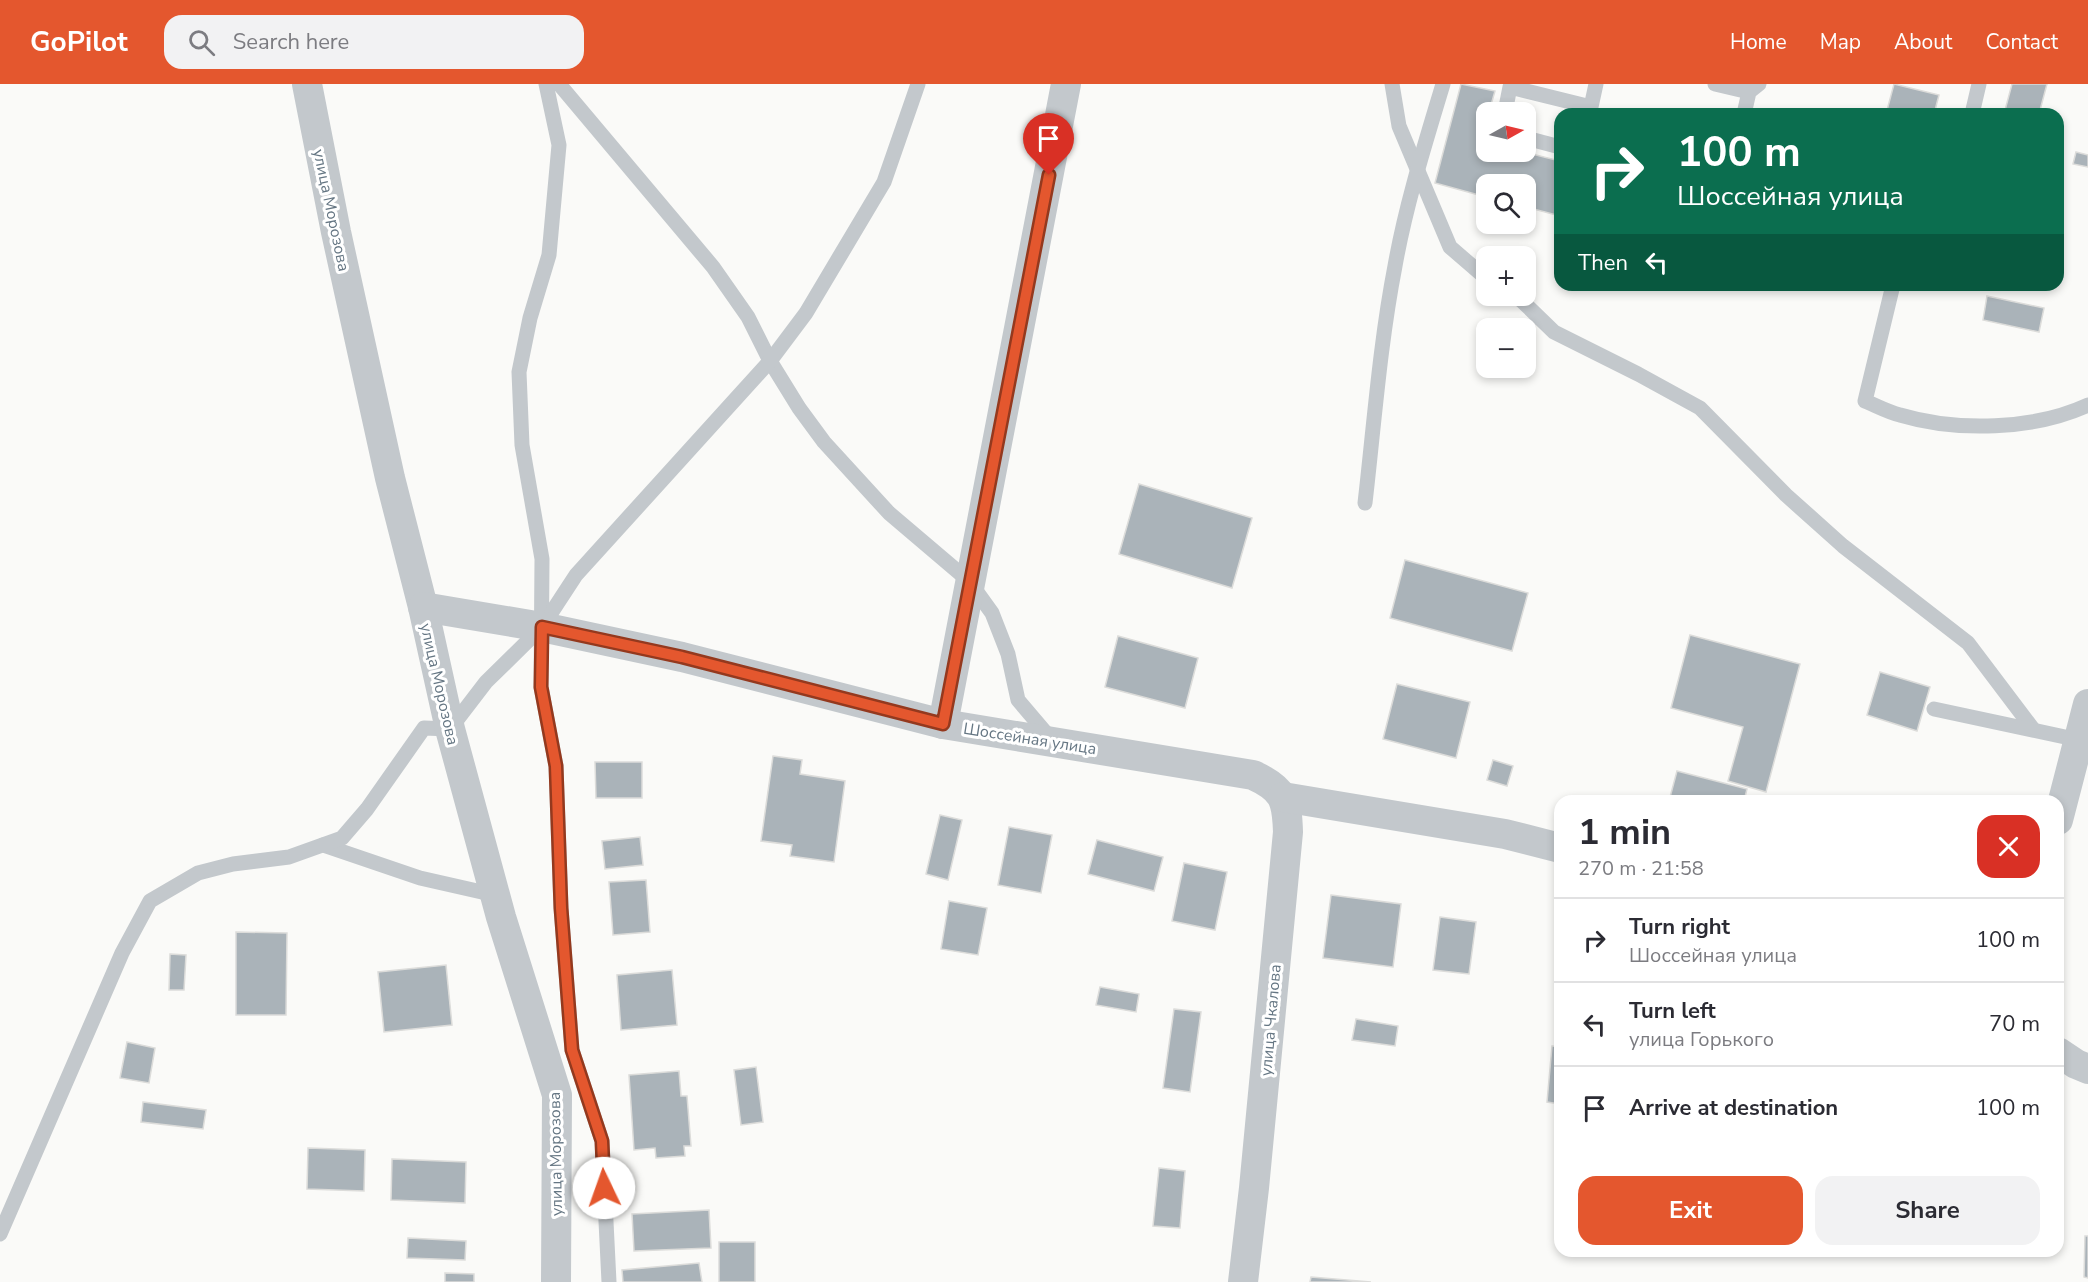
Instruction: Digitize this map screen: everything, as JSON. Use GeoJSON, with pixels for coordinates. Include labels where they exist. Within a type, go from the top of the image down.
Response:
{"type":"FeatureCollection","features":[{"type":"Feature","properties":{"kind":"street","name":"улица Морозова"},"geometry":{"type":"LineString","coordinates":[[307,84],[336,232],[382,442],[423,607],[450,729],[495,895],[557,1095],[556,1282]]}},
{"type":"Feature","properties":{"kind":"street"},"geometry":{"type":"LineString","coordinates":[[943,724],[1066,84]]}},
{"type":"Feature","properties":{"kind":"street","name":"Шоссейная улица"},"geometry":{"type":"LineString","coordinates":[[423,607],[542,627],[682,657],[943,724],[1253,775],[1277,788],[1283,797]]}},
{"type":"Feature","properties":{"kind":"street"},"geometry":{"type":"LineString","coordinates":[[2064,797],[2088,704]]}},
{"type":"Feature","properties":{"kind":"street"},"geometry":{"type":"LineString","coordinates":[[1283,797],[1505,834],[1554,846]]}},
{"type":"Feature","properties":{"kind":"street","name":"улица Чкалова"},"geometry":{"type":"LineString","coordinates":[[1243,1282],[1288,832],[1287,810],[1283,797]]}},
{"type":"Feature","properties":{"kind":"street"},"geometry":{"type":"LineString","coordinates":[[2064,1056],[2088,1069]]}},
{"type":"Feature","properties":{"kind":"lane"},"geometry":{"type":"LineString","coordinates":[[546,84],[559,145],[549,255],[530,318],[519,372],[522,445],[542,559],[541,687],[556,766],[561,908],[572,1050],[602,1141],[609,1282]]}},
{"type":"Feature","properties":{"kind":"lane"},"geometry":{"type":"LineString","coordinates":[[559,84],[713,267],[748,317],[770,361],[799,408],[824,442],[889,513],[969,581],[992,613],[1008,654],[1018,700],[1053,742]]}},
{"type":"Feature","properties":{"kind":"lane"},"geometry":{"type":"LineString","coordinates":[[0,1234],[122,953],[150,901],[198,873],[233,864],[289,856],[342,838],[367,809],[424,728],[450,729],[486,682],[542,627],[576,575],[770,361],[806,313],[884,182],[918,84]]}},
{"type":"Feature","properties":{"kind":"lane"},"geometry":{"type":"LineString","coordinates":[[1392,84],[1399,126],[1450,247],[1476,269]]}},
{"type":"Feature","properties":{"kind":"lane"},"geometry":{"type":"LineString","coordinates":[[1365,503],[1394,267],[1418,170],[1443,84]]}},
{"type":"Feature","properties":{"kind":"lane"},"geometry":{"type":"LineString","coordinates":[[1507,102],[1510,87],[1591,107],[1596,84]]}},
{"type":"Feature","properties":{"kind":"lane"},"geometry":{"type":"LineString","coordinates":[[1715,84],[1754,88],[1746,108]]}},
{"type":"Feature","properties":{"kind":"lane"},"geometry":{"type":"LineString","coordinates":[[1973,108],[1979,84]]}},
{"type":"Feature","properties":{"kind":"lane"},"geometry":{"type":"LineString","coordinates":[[1536,141],[1554,145]]}},
{"type":"Feature","properties":{"kind":"lane"},"geometry":{"type":"LineString","coordinates":[[1892,291],[1865,401],[1899,415],[1955,426],[2021,424],[2067,415],[2088,405]]}},
{"type":"Feature","properties":{"kind":"lane"},"geometry":{"type":"LineString","coordinates":[[1527,306],[1554,332],[1700,408],[1786,495],[1844,546],[1968,643],[2033,729]]}},
{"type":"Feature","properties":{"kind":"lane"},"geometry":{"type":"LineString","coordinates":[[1935,709],[2079,740]]}},
{"type":"Feature","properties":{"kind":"lane"},"geometry":{"type":"LineString","coordinates":[[323,845],[420,878],[495,895]]}},
{"type":"Feature","properties":{"kind":"building"},"geometry":{"type":"Polygon","coordinates":[[[1461,84],[1495,91],[1492,102],[1476,102],[1476,162],[1536,162],[1536,155],[1554,160],[1554,214],[1536,210],[1536,174],[1476,174],[1476,194],[1435,183],[1461,84]]]}},
{"type":"Feature","properties":{"kind":"building"},"geometry":{"type":"Polygon","coordinates":[[[1894,84],[1939,95],[1936,108],[1888,108],[1894,84]]]}},
{"type":"Feature","properties":{"kind":"building"},"geometry":{"type":"Polygon","coordinates":[[[2012,84],[2047,84],[2041,108],[2006,108],[2012,84]]]}},
{"type":"Feature","properties":{"kind":"building"},"geometry":{"type":"Polygon","coordinates":[[[2076,152],[2088,155],[2088,167],[2073,164],[2076,152]]]}},
{"type":"Feature","properties":{"kind":"building"},"geometry":{"type":"Polygon","coordinates":[[[1987,296],[2044,308],[2039,332],[1983,320],[1987,296]]]}},
{"type":"Feature","properties":{"kind":"building"},"geometry":{"type":"Polygon","coordinates":[[[1139,484],[1252,518],[1232,588],[1119,554],[1139,484]]]}},
{"type":"Feature","properties":{"kind":"building"},"geometry":{"type":"Polygon","coordinates":[[[1405,560],[1528,593],[1512,651],[1390,618],[1405,560]]]}},
{"type":"Feature","properties":{"kind":"building"},"geometry":{"type":"Polygon","coordinates":[[[1690,635],[1800,664],[1766,792],[1728,781],[1743,727],[1671,708],[1690,635]]]}},
{"type":"Feature","properties":{"kind":"building"},"geometry":{"type":"Polygon","coordinates":[[[1118,636],[1198,658],[1185,708],[1105,687],[1118,636]]]}},
{"type":"Feature","properties":{"kind":"building"},"geometry":{"type":"Polygon","coordinates":[[[1880,672],[1930,687],[1917,731],[1867,715],[1880,672]]]}},
{"type":"Feature","properties":{"kind":"building"},"geometry":{"type":"Polygon","coordinates":[[[1397,684],[1470,702],[1456,758],[1383,739],[1397,684]]]}},
{"type":"Feature","properties":{"kind":"building"},"geometry":{"type":"Polygon","coordinates":[[[773,756],[802,760],[800,774],[845,781],[834,862],[790,856],[792,845],[761,841],[773,756]]]}},
{"type":"Feature","properties":{"kind":"building"},"geometry":{"type":"Polygon","coordinates":[[[1493,760],[1513,766],[1507,786],[1487,780],[1493,760]]]}},
{"type":"Feature","properties":{"kind":"building"},"geometry":{"type":"Polygon","coordinates":[[[595,762],[642,762],[642,798],[596,798],[595,762]]]}},
{"type":"Feature","properties":{"kind":"building"},"geometry":{"type":"Polygon","coordinates":[[[1677,771],[1747,789],[1746,795],[1671,795],[1677,771]]]}},
{"type":"Feature","properties":{"kind":"building"},"geometry":{"type":"Polygon","coordinates":[[[940,815],[962,820],[948,880],[926,874],[940,815]]]}},
{"type":"Feature","properties":{"kind":"building"},"geometry":{"type":"Polygon","coordinates":[[[1009,827],[1052,835],[1041,893],[998,885],[1009,827]]]}},
{"type":"Feature","properties":{"kind":"building"},"geometry":{"type":"Polygon","coordinates":[[[640,837],[643,865],[605,869],[602,841],[640,837]]]}},
{"type":"Feature","properties":{"kind":"building"},"geometry":{"type":"Polygon","coordinates":[[[1097,840],[1163,857],[1154,891],[1088,874],[1097,840]]]}},
{"type":"Feature","properties":{"kind":"building"},"geometry":{"type":"Polygon","coordinates":[[[1184,863],[1227,872],[1215,930],[1172,921],[1184,863]]]}},
{"type":"Feature","properties":{"kind":"building"},"geometry":{"type":"Polygon","coordinates":[[[646,880],[650,932],[613,935],[609,882],[646,880]]]}},
{"type":"Feature","properties":{"kind":"building"},"geometry":{"type":"Polygon","coordinates":[[[1331,895],[1401,904],[1393,967],[1323,958],[1331,895]]]}},
{"type":"Feature","properties":{"kind":"building"},"geometry":{"type":"Polygon","coordinates":[[[949,901],[987,908],[978,955],[941,949],[949,901]]]}},
{"type":"Feature","properties":{"kind":"building"},"geometry":{"type":"Polygon","coordinates":[[[1440,917],[1476,922],[1469,974],[1433,970],[1440,917]]]}},
{"type":"Feature","properties":{"kind":"building"},"geometry":{"type":"Polygon","coordinates":[[[236,932],[287,933],[286,1015],[236,1015],[236,932]]]}},
{"type":"Feature","properties":{"kind":"building"},"geometry":{"type":"Polygon","coordinates":[[[170,954],[186,955],[184,990],[169,990],[170,954]]]}},
{"type":"Feature","properties":{"kind":"building"},"geometry":{"type":"Polygon","coordinates":[[[446,965],[452,1025],[384,1032],[378,972],[446,965]]]}},
{"type":"Feature","properties":{"kind":"building"},"geometry":{"type":"Polygon","coordinates":[[[672,970],[677,1025],[621,1030],[617,975],[672,970]]]}},
{"type":"Feature","properties":{"kind":"building"},"geometry":{"type":"Polygon","coordinates":[[[1100,987],[1139,994],[1136,1012],[1096,1005],[1100,987]]]}},
{"type":"Feature","properties":{"kind":"building"},"geometry":{"type":"Polygon","coordinates":[[[1174,1009],[1201,1012],[1190,1092],[1163,1088],[1174,1009]]]}},
{"type":"Feature","properties":{"kind":"building"},"geometry":{"type":"Polygon","coordinates":[[[1356,1019],[1398,1026],[1395,1046],[1352,1040],[1356,1019]]]}},
{"type":"Feature","properties":{"kind":"building"},"geometry":{"type":"Polygon","coordinates":[[[127,1042],[155,1048],[149,1083],[120,1078],[127,1042]]]}},
{"type":"Feature","properties":{"kind":"building"},"geometry":{"type":"Polygon","coordinates":[[[1552,1046],[1554,1046],[1554,1103],[1547,1102],[1552,1046]]]}},
{"type":"Feature","properties":{"kind":"building"},"geometry":{"type":"Polygon","coordinates":[[[756,1067],[763,1122],[741,1125],[734,1070],[756,1067]]]}},
{"type":"Feature","properties":{"kind":"building"},"geometry":{"type":"Polygon","coordinates":[[[679,1071],[681,1096],[687,1096],[691,1146],[684,1146],[685,1156],[656,1158],[655,1148],[634,1150],[629,1075],[679,1071]]]}},
{"type":"Feature","properties":{"kind":"building"},"geometry":{"type":"Polygon","coordinates":[[[143,1102],[206,1110],[203,1129],[141,1122],[143,1102]]]}},
{"type":"Feature","properties":{"kind":"building"},"geometry":{"type":"Polygon","coordinates":[[[308,1148],[365,1150],[364,1191],[307,1189],[308,1148]]]}},
{"type":"Feature","properties":{"kind":"building"},"geometry":{"type":"Polygon","coordinates":[[[392,1159],[466,1162],[465,1203],[391,1200],[392,1159]]]}},
{"type":"Feature","properties":{"kind":"building"},"geometry":{"type":"Polygon","coordinates":[[[1159,1168],[1185,1171],[1180,1228],[1153,1226],[1159,1168]]]}},
{"type":"Feature","properties":{"kind":"building"},"geometry":{"type":"Polygon","coordinates":[[[709,1210],[711,1248],[634,1251],[632,1214],[709,1210]]]}},
{"type":"Feature","properties":{"kind":"building"},"geometry":{"type":"Polygon","coordinates":[[[2085,1236],[2088,1236],[2088,1278],[2084,1277],[2085,1236]]]}},
{"type":"Feature","properties":{"kind":"building"},"geometry":{"type":"Polygon","coordinates":[[[408,1238],[466,1241],[465,1260],[407,1258],[408,1238]]]}},
{"type":"Feature","properties":{"kind":"building"},"geometry":{"type":"Polygon","coordinates":[[[719,1242],[755,1242],[755,1282],[719,1282],[719,1242]]]}},
{"type":"Feature","properties":{"kind":"building"},"geometry":{"type":"Polygon","coordinates":[[[699,1263],[702,1282],[623,1282],[622,1270],[699,1263]]]}},
{"type":"Feature","properties":{"kind":"building"},"geometry":{"type":"Polygon","coordinates":[[[445,1273],[474,1274],[474,1282],[445,1282],[445,1273]]]}},
{"type":"Feature","properties":{"kind":"building"},"geometry":{"type":"Polygon","coordinates":[[[1311,1277],[1371,1282],[1310,1282],[1311,1277]]]}},
{"type":"Feature","properties":{"kind":"route"},"geometry":{"type":"LineString","coordinates":[[604,1188],[602,1141],[572,1050],[561,908],[556,766],[541,687],[542,627],[682,657],[943,724],[1049,175]]}}]}
